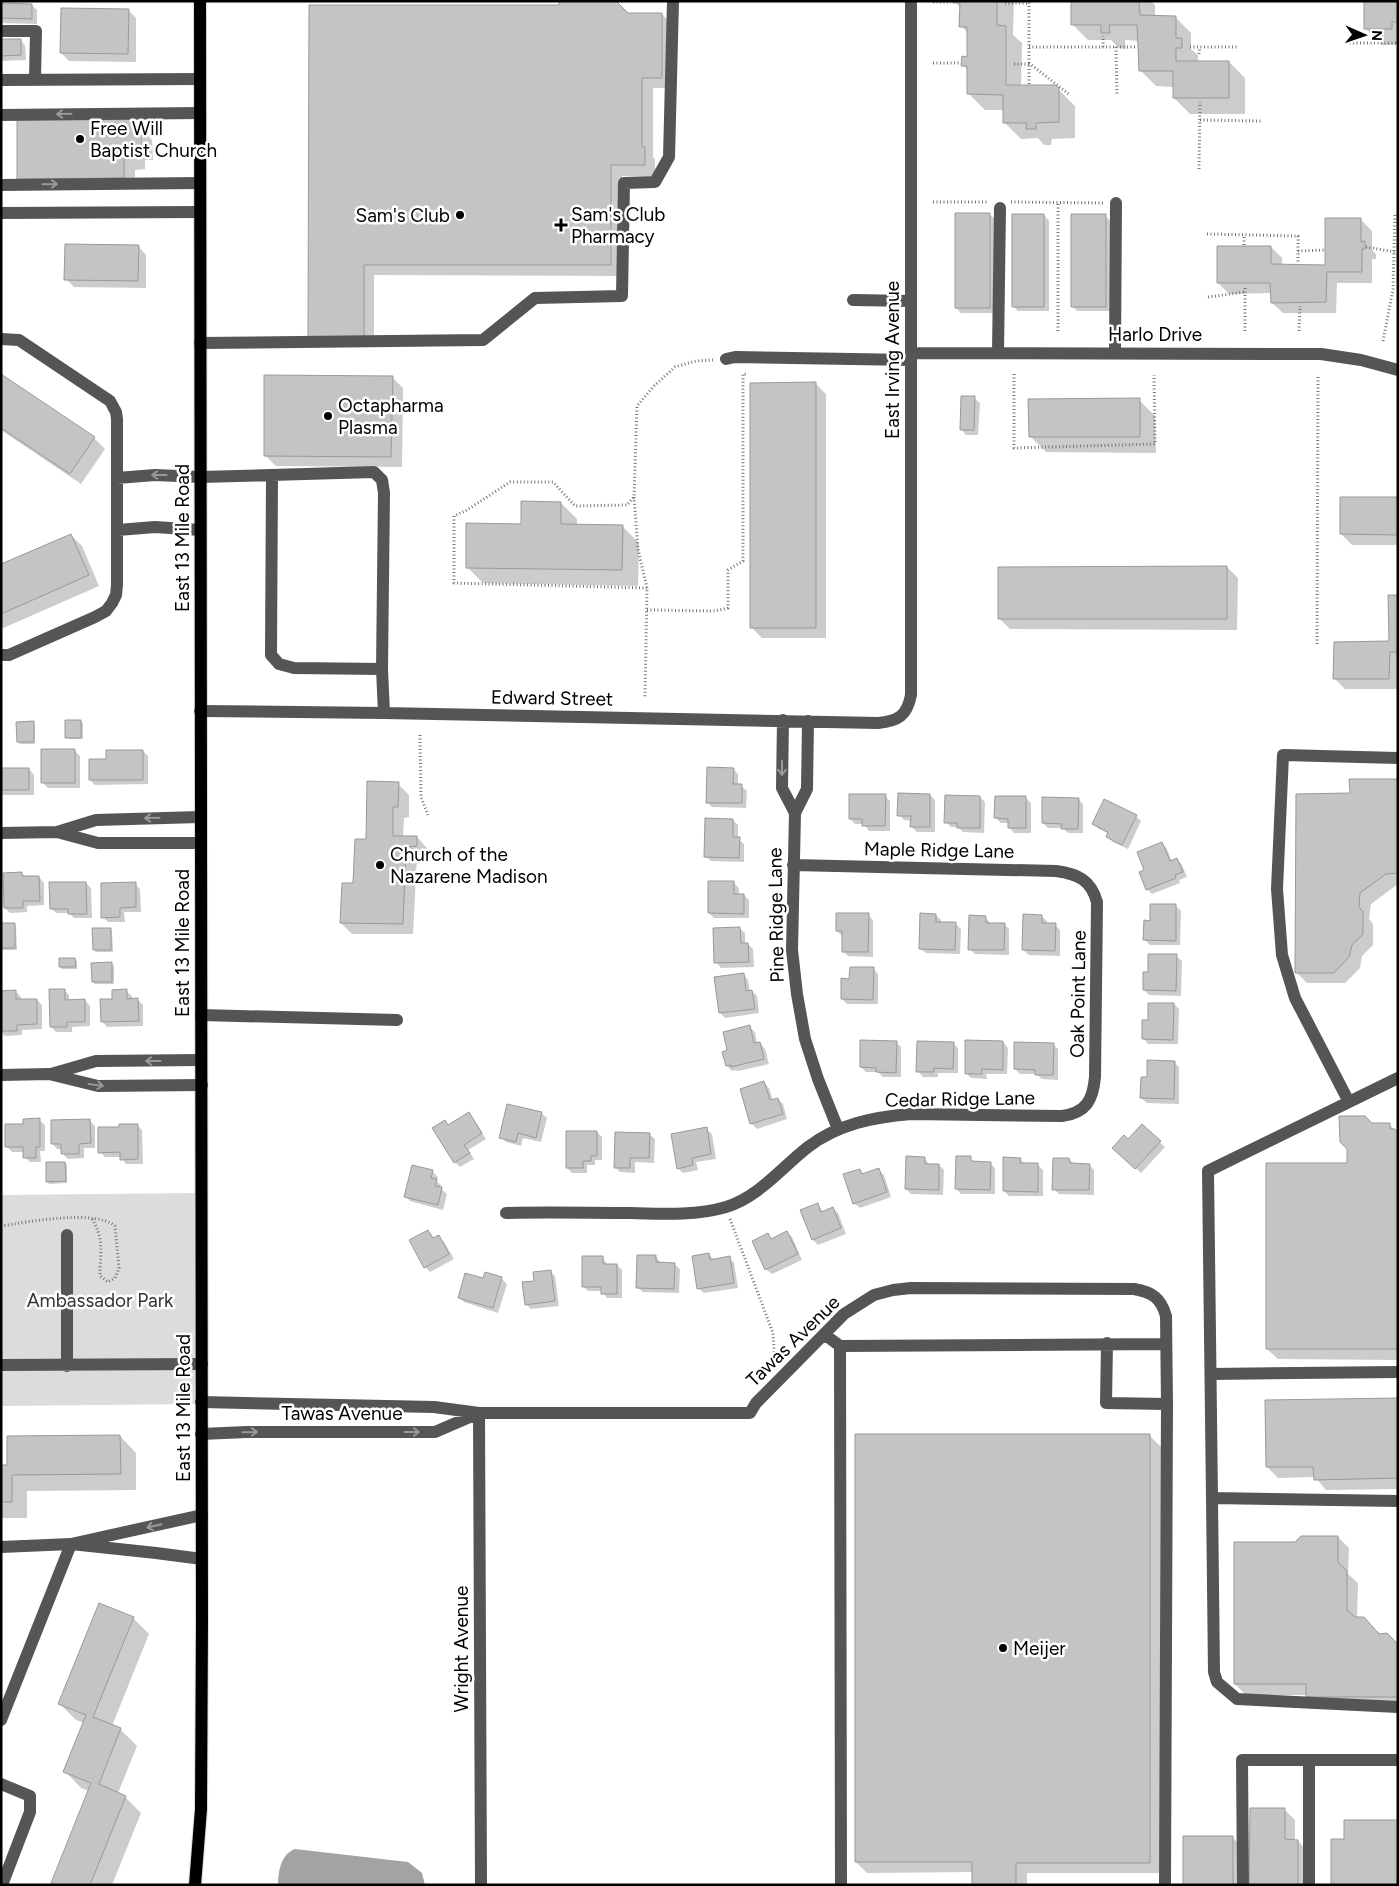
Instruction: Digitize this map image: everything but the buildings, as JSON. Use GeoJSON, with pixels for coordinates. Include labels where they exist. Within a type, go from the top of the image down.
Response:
{"type":"FeatureCollection","features":[{"type":"Feature","properties":{"kind":"main road","name":"East 13 Mile Road"},"geometry":{"type":"LineString","coordinates":[[195,1885],[200,1809],[202,1559],[200,1]]}},
{"type":"Feature","properties":{"kind":"street"},"geometry":{"type":"LineString","coordinates":[[200,344],[483,340],[535,298],[622,296],[624,183],[655,182],[669,157],[672,1]]}},
{"type":"Feature","properties":{"kind":"street","name":"East Irving Avenue"},"geometry":{"type":"LineString","coordinates":[[901,717],[907,709],[911,695],[912,1]]}},
{"type":"Feature","properties":{"kind":"street"},"geometry":{"type":"LineString","coordinates":[[1,31],[36,31],[35,80]]}},
{"type":"Feature","properties":{"kind":"street"},"geometry":{"type":"LineString","coordinates":[[1,80],[200,79]]}},
{"type":"Feature","properties":{"kind":"street"},"geometry":{"type":"LineString","coordinates":[[1,115],[200,113]]}},
{"type":"Feature","properties":{"kind":"street"},"geometry":{"type":"LineString","coordinates":[[1,185],[200,183]]}},
{"type":"Feature","properties":{"kind":"street"},"geometry":{"type":"LineString","coordinates":[[1111,203],[1115,353]]}},
{"type":"Feature","properties":{"kind":"street"},"geometry":{"type":"LineString","coordinates":[[998,353],[1000,204]]}},
{"type":"Feature","properties":{"kind":"street"},"geometry":{"type":"LineString","coordinates":[[1,213],[199,212]]}},
{"type":"Feature","properties":{"kind":"street"},"geometry":{"type":"LineString","coordinates":[[853,300],[911,301]]}},
{"type":"Feature","properties":{"kind":"street"},"geometry":{"type":"LineString","coordinates":[[1,340],[19,340],[110,401],[116,412],[117,419],[118,530],[116,595],[106,610],[96,617],[9,655],[1,655]]}},
{"type":"Feature","properties":{"kind":"street","name":"Harlo Drive"},"geometry":{"type":"LineString","coordinates":[[726,360],[734,357],[911,357],[998,353],[1321,354],[1362,360],[1398,370]]}},
{"type":"Feature","properties":{"kind":"street"},"geometry":{"type":"LineString","coordinates":[[117,478],[155,475],[200,477],[374,472],[382,480],[384,494],[382,669],[384,713]]}},
{"type":"Feature","properties":{"kind":"street"},"geometry":{"type":"LineString","coordinates":[[272,475],[271,655],[279,664],[294,668],[382,669]]}},
{"type":"Feature","properties":{"kind":"street"},"geometry":{"type":"LineString","coordinates":[[118,530],[155,527],[200,530]]}},
{"type":"Feature","properties":{"kind":"street","name":"Edward Street"},"geometry":{"type":"LineString","coordinates":[[200,711],[878,723],[890,722],[901,717]]}},
{"type":"Feature","properties":{"kind":"street","name":"Pine Ridge Lane"},"geometry":{"type":"LineString","coordinates":[[783,720],[782,788],[795,813]]}},
{"type":"Feature","properties":{"kind":"street","name":"Pine Ridge Lane"},"geometry":{"type":"LineString","coordinates":[[808,721],[807,789],[795,813],[792,950],[799,1009],[811,1058],[838,1129]]}},
{"type":"Feature","properties":{"kind":"street"},"geometry":{"type":"LineString","coordinates":[[1349,1102],[1295,998],[1282,955],[1277,889],[1283,755],[1398,758]]}},
{"type":"Feature","properties":{"kind":"street"},"geometry":{"type":"LineString","coordinates":[[57,832],[96,820],[200,817]]}},
{"type":"Feature","properties":{"kind":"street"},"geometry":{"type":"LineString","coordinates":[[1,832],[57,832],[98,843],[201,843]]}},
{"type":"Feature","properties":{"kind":"street","name":"Maple Ridge Lane"},"geometry":{"type":"LineString","coordinates":[[793,865],[1056,871],[1069,873],[1083,879]]}},
{"type":"Feature","properties":{"kind":"street","name":"Oak Point Lane"},"geometry":{"type":"LineString","coordinates":[[1081,1110],[1089,1102],[1094,1090],[1096,1077],[1097,902],[1094,892],[1083,879]]}},
{"type":"Feature","properties":{"kind":"street"},"geometry":{"type":"LineString","coordinates":[[202,1015],[397,1020]]}},
{"type":"Feature","properties":{"kind":"street"},"geometry":{"type":"LineString","coordinates":[[1,1075],[49,1074],[96,1061],[201,1060]]}},
{"type":"Feature","properties":{"kind":"street"},"geometry":{"type":"LineString","coordinates":[[49,1074],[98,1086],[202,1085]]}},
{"type":"Feature","properties":{"kind":"street"},"geometry":{"type":"LineString","coordinates":[[1398,1078],[1208,1171],[1214,1672],[1217,1682],[1237,1699],[1398,1707]]}},
{"type":"Feature","properties":{"kind":"street","name":"Cedar Ridge Lane"},"geometry":{"type":"LineString","coordinates":[[506,1212],[666,1214],[707,1211],[726,1207],[752,1195],[809,1146],[838,1129],[857,1123],[911,1114],[1049,1117],[1072,1115],[1081,1110]]}},
{"type":"Feature","properties":{"kind":"street"},"geometry":{"type":"LineString","coordinates":[[66,1235],[67,1366]]}},
{"type":"Feature","properties":{"kind":"street","name":"Tawas Avenue"},"geometry":{"type":"LineString","coordinates":[[201,1402],[434,1407],[479,1413],[750,1413],[756,1403],[844,1314],[874,1295],[912,1288],[1134,1289],[1147,1291],[1163,1305],[1166,1316],[1166,1344]]}},
{"type":"Feature","properties":{"kind":"street"},"geometry":{"type":"LineString","coordinates":[[824,1334],[840,1346],[1166,1344],[1165,1885]]}},
{"type":"Feature","properties":{"kind":"street"},"geometry":{"type":"LineString","coordinates":[[1107,1343],[1106,1403],[1167,1404]]}},
{"type":"Feature","properties":{"kind":"street"},"geometry":{"type":"LineString","coordinates":[[840,1346],[841,1885]]}},
{"type":"Feature","properties":{"kind":"street"},"geometry":{"type":"LineString","coordinates":[[1,1366],[202,1364]]}},
{"type":"Feature","properties":{"kind":"street"},"geometry":{"type":"LineString","coordinates":[[1211,1374],[1398,1372]]}},
{"type":"Feature","properties":{"kind":"street","name":"Tawas Avenue"},"geometry":{"type":"LineString","coordinates":[[201,1434],[247,1432],[435,1432],[479,1413]]}},
{"type":"Feature","properties":{"kind":"street","name":"Wright Avenue"},"geometry":{"type":"LineString","coordinates":[[479,1413],[480,1885]]}},
{"type":"Feature","properties":{"kind":"street"},"geometry":{"type":"LineString","coordinates":[[1212,1498],[1398,1501]]}},
{"type":"Feature","properties":{"kind":"street"},"geometry":{"type":"LineString","coordinates":[[71,1544],[202,1515]]}},
{"type":"Feature","properties":{"kind":"street"},"geometry":{"type":"LineString","coordinates":[[1,1720],[71,1544]]}},
{"type":"Feature","properties":{"kind":"street"},"geometry":{"type":"LineString","coordinates":[[1,1547],[71,1544],[202,1559]]}},
{"type":"Feature","properties":{"kind":"street"},"geometry":{"type":"LineString","coordinates":[[1243,1885],[1242,1760],[1398,1760]]}},
{"type":"Feature","properties":{"kind":"street"},"geometry":{"type":"LineString","coordinates":[[1309,1760],[1309,1885]]}},
{"type":"Feature","properties":{"kind":"street"},"geometry":{"type":"LineString","coordinates":[[1,1784],[30,1796],[30,1812],[2,1885]]}},
{"type":"Feature","properties":{"kind":"path"},"geometry":{"type":"LineString","coordinates":[[933,2],[951,2]]}},
{"type":"Feature","properties":{"kind":"path"},"geometry":{"type":"LineString","coordinates":[[1005,3],[1029,2],[1029,84]]}},
{"type":"Feature","properties":{"kind":"path"},"geometry":{"type":"LineString","coordinates":[[1103,36],[1103,47]]}},
{"type":"Feature","properties":{"kind":"path"},"geometry":{"type":"LineString","coordinates":[[1346,42],[1398,43]]}},
{"type":"Feature","properties":{"kind":"path"},"geometry":{"type":"LineString","coordinates":[[1029,47],[1136,47]]}},
{"type":"Feature","properties":{"kind":"path"},"geometry":{"type":"LineString","coordinates":[[1116,47],[1116,96]]}},
{"type":"Feature","properties":{"kind":"path"},"geometry":{"type":"LineString","coordinates":[[1190,47],[1238,47]]}},
{"type":"Feature","properties":{"kind":"path"},"geometry":{"type":"LineString","coordinates":[[1199,54],[1200,47]]}},
{"type":"Feature","properties":{"kind":"path"},"geometry":{"type":"LineString","coordinates":[[933,63],[960,63]]}},
{"type":"Feature","properties":{"kind":"path"},"geometry":{"type":"LineString","coordinates":[[1014,64],[1029,63],[1070,95]]}},
{"type":"Feature","properties":{"kind":"path"},"geometry":{"type":"LineString","coordinates":[[1199,169],[1200,102]]}},
{"type":"Feature","properties":{"kind":"path"},"geometry":{"type":"LineString","coordinates":[[1199,120],[1261,121]]}},
{"type":"Feature","properties":{"kind":"path"},"geometry":{"type":"LineString","coordinates":[[933,202],[1000,204],[1111,203]]}},
{"type":"Feature","properties":{"kind":"path"},"geometry":{"type":"LineString","coordinates":[[1058,202],[1058,331]]}},
{"type":"Feature","properties":{"kind":"path"},"geometry":{"type":"LineString","coordinates":[[1383,341],[1393,289],[1396,213]]}},
{"type":"Feature","properties":{"kind":"path"},"geometry":{"type":"LineString","coordinates":[[1207,234],[1298,236],[1298,263]]}},
{"type":"Feature","properties":{"kind":"path"},"geometry":{"type":"LineString","coordinates":[[1244,235],[1244,245]]}},
{"type":"Feature","properties":{"kind":"path"},"geometry":{"type":"LineString","coordinates":[[1366,247],[1395,252]]}},
{"type":"Feature","properties":{"kind":"path"},"geometry":{"type":"LineString","coordinates":[[1298,251],[1324,250]]}},
{"type":"Feature","properties":{"kind":"path"},"geometry":{"type":"LineString","coordinates":[[1245,286],[1245,331]]}},
{"type":"Feature","properties":{"kind":"path"},"geometry":{"type":"LineString","coordinates":[[1208,297],[1245,292]]}},
{"type":"Feature","properties":{"kind":"path"},"geometry":{"type":"LineString","coordinates":[[1300,306],[1300,331]]}},
{"type":"Feature","properties":{"kind":"path"},"geometry":{"type":"LineString","coordinates":[[645,697],[647,588],[638,549],[634,496],[637,406],[654,386],[675,367],[696,361],[726,360]]}},
{"type":"Feature","properties":{"kind":"path"},"geometry":{"type":"LineString","coordinates":[[647,610],[715,611],[728,608],[728,570],[743,561],[743,374],[752,374]]}},
{"type":"Feature","properties":{"kind":"path"},"geometry":{"type":"LineString","coordinates":[[1014,374],[1014,448],[1155,444],[1154,376]]}},
{"type":"Feature","properties":{"kind":"path"},"geometry":{"type":"LineString","coordinates":[[1316,644],[1318,376]]}},
{"type":"Feature","properties":{"kind":"path"},"geometry":{"type":"LineString","coordinates":[[634,496],[627,504],[575,506],[554,482],[510,482],[467,510],[454,516],[454,583],[647,588]]}},
{"type":"Feature","properties":{"kind":"path"},"geometry":{"type":"LineString","coordinates":[[420,735],[420,797],[428,815]]}},
{"type":"Feature","properties":{"kind":"path"},"geometry":{"type":"LineString","coordinates":[[1,1226],[91,1217],[110,1222],[115,1226],[119,1268],[115,1278],[108,1282],[100,1276],[102,1243],[91,1217]]}},
{"type":"Feature","properties":{"kind":"path"},"geometry":{"type":"LineString","coordinates":[[730,1218],[773,1333],[775,1366]]}},
{"type":"Feature","properties":{"kind":"green space","name":"Ambassador Park"},"geometry":{"type":"Polygon","coordinates":[[[199,1193],[199,1404],[1,1406],[1,1195],[199,1193]]]}},
{"type":"Feature","properties":{"kind":"shaded area"},"geometry":{"type":"Polygon","coordinates":[[[295,1849],[408,1862],[422,1873],[425,1885],[278,1885],[283,1859],[290,1851],[295,1849]]]}},
{"type":"Feature","properties":{"kind":"place","name":"Free Will Baptist Church"},"geometry":{"type":"Point","coordinates":[80,139]}},
{"type":"Feature","properties":{"kind":"place","name":"Sam's Club"},"geometry":{"type":"Point","coordinates":[460,215]}},
{"type":"Feature","properties":{"kind":"place","name":"Sam's Club Pharmacy"},"geometry":{"type":"Point","coordinates":[561,225]}},
{"type":"Feature","properties":{"kind":"place","name":"Octapharma Plasma"},"geometry":{"type":"Point","coordinates":[328,416]}},
{"type":"Feature","properties":{"kind":"place","name":"Church of the Nazarene Madison"},"geometry":{"type":"Point","coordinates":[380,865]}},
{"type":"Feature","properties":{"kind":"place","name":"Meijer"},"geometry":{"type":"Point","coordinates":[1003,1648]}}]}
